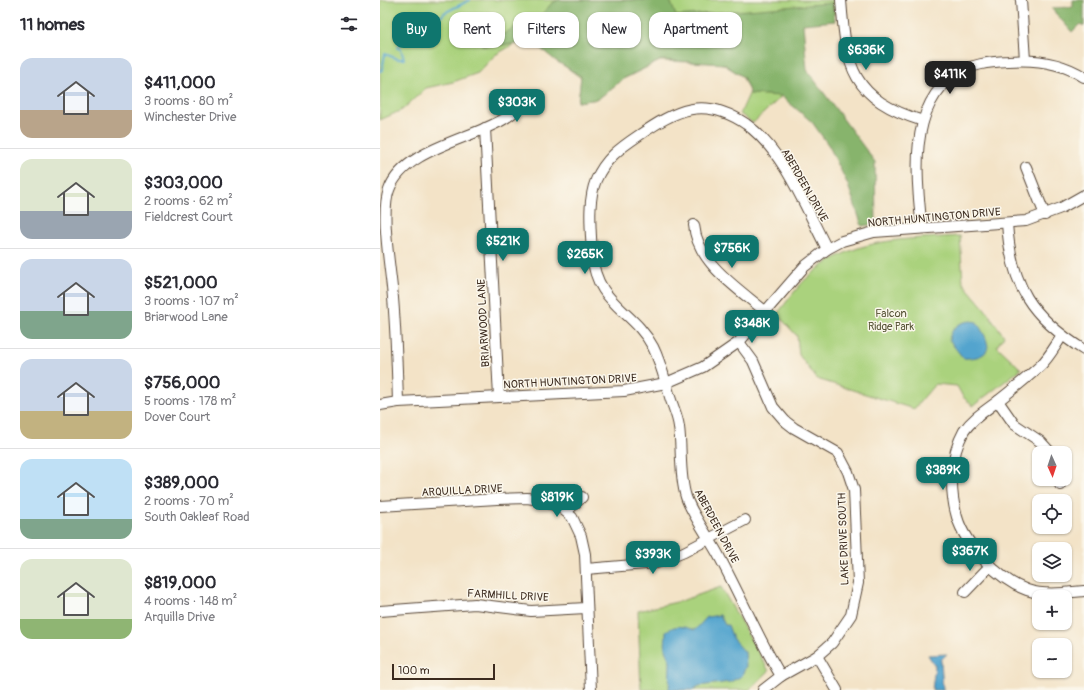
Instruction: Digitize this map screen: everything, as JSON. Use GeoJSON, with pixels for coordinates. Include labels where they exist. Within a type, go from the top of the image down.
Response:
{"type":"FeatureCollection","features":[{"type":"Feature","properties":{"kind":"street"},"geometry":{"type":"LineString","coordinates":[[841,0],[846,49],[856,77],[877,101],[899,114],[923,121]]}},
{"type":"Feature","properties":{"kind":"street"},"geometry":{"type":"LineString","coordinates":[[1021,0],[1025,60]]}},
{"type":"Feature","properties":{"kind":"street"},"geometry":{"type":"LineString","coordinates":[[922,228],[917,153],[923,121],[940,89],[955,75],[978,65],[1025,60],[1060,66],[1084,76]]}},
{"type":"Feature","properties":{"kind":"street"},"geometry":{"type":"LineString","coordinates":[[398,402],[393,300],[383,207],[390,188],[395,178],[412,161],[451,141],[485,128],[513,113],[520,107],[524,96]]}},
{"type":"Feature","properties":{"kind":"street","name":"ABERDEEN DRIVE"},"geometry":{"type":"LineString","coordinates":[[781,676],[762,643],[736,587],[686,497],[680,458],[679,425],[659,360],[648,339],[606,295],[594,268],[591,211],[593,189],[601,171],[615,151],[664,118],[676,112],[688,109],[708,109],[730,115],[753,130],[776,156],[788,175],[827,249]]}},
{"type":"Feature","properties":{"kind":"street","name":"BRIARWOOD LANE"},"geometry":{"type":"LineString","coordinates":[[485,128],[499,397]]}},
{"type":"Feature","properties":{"kind":"street"},"geometry":{"type":"LineString","coordinates":[[1026,166],[1045,215]]}},
{"type":"Feature","properties":{"kind":"street","name":"NORTH HUNTINGTON DRIVE"},"geometry":{"type":"LineString","coordinates":[[380,405],[398,402],[624,391],[666,383],[708,364],[739,342],[804,267],[827,249],[842,241],[874,232],[1026,221],[1045,215],[1083,199]]}},
{"type":"Feature","properties":{"kind":"street"},"geometry":{"type":"LineString","coordinates":[[1007,223],[1008,245],[1020,287],[1035,310],[1062,336],[1084,350]]}},
{"type":"Feature","properties":{"kind":"street"},"geometry":{"type":"LineString","coordinates":[[694,225],[695,233],[700,244],[721,274],[766,312]]}},
{"type":"Feature","properties":{"kind":"street"},"geometry":{"type":"LineString","coordinates":[[1062,336],[1042,365],[975,418],[965,430],[954,457],[952,472],[955,502],[960,524],[972,543],[990,566],[1013,583],[1027,590],[1049,593],[1084,591]]}},
{"type":"Feature","properties":{"kind":"street","name":"LAKE DRIVE SOUTH"},"geometry":{"type":"LineString","coordinates":[[739,342],[753,361],[773,407],[785,421],[794,428],[838,453],[848,472],[854,490],[858,570],[854,605],[851,615],[840,633],[817,656],[781,676],[763,690]]}},
{"type":"Feature","properties":{"kind":"street"},"geometry":{"type":"LineString","coordinates":[[998,401],[1014,424],[1045,446]]}},
{"type":"Feature","properties":{"kind":"street"},"geometry":{"type":"LineString","coordinates":[[582,497],[567,511],[572,517],[581,536],[586,569],[586,608],[592,690]]}},
{"type":"Feature","properties":{"kind":"street","name":"ARQUILLA DRIVE"},"geometry":{"type":"LineString","coordinates":[[380,506],[527,498],[552,503],[567,511]]}},
{"type":"Feature","properties":{"kind":"street"},"geometry":{"type":"LineString","coordinates":[[586,569],[657,563],[709,540],[746,520]]}},
{"type":"Feature","properties":{"kind":"street"},"geometry":{"type":"LineString","coordinates":[[966,592],[990,566]]}},
{"type":"Feature","properties":{"kind":"street","name":"FARMHILL DRIVE"},"geometry":{"type":"LineString","coordinates":[[380,611],[475,604],[531,611],[586,608]]}},
{"type":"Feature","properties":{"kind":"street"},"geometry":{"type":"LineString","coordinates":[[817,656],[837,690]]}},
{"type":"Feature","properties":{"kind":"green space"},"geometry":{"type":"Polygon","coordinates":[[[380,0],[835,0],[836,13],[778,17],[782,96],[753,123],[740,114],[750,92],[742,76],[721,63],[660,61],[623,79],[598,99],[578,102],[581,78],[540,48],[579,48],[579,12],[513,12],[513,45],[495,55],[478,73],[453,82],[426,88],[402,110],[380,120],[380,0]]]}},
{"type":"Feature","properties":{"kind":"green space"},"geometry":{"type":"Polygon","coordinates":[[[559,0],[670,0],[674,12],[649,12],[649,48],[742,48],[742,12],[724,12],[832,3],[835,21],[803,24],[807,70],[875,162],[876,224],[862,226],[848,185],[829,146],[812,122],[781,96],[750,94],[743,77],[724,64],[661,60],[623,79],[598,99],[578,102],[581,76],[556,61],[540,48],[579,48],[579,12],[544,12],[552,3],[559,0]]]}},
{"type":"Feature","properties":{"kind":"green space"},"geometry":{"type":"Polygon","coordinates":[[[1073,0],[1084,0],[1084,26],[1080,24],[1072,32],[1051,8],[1073,7],[1073,0]]]}},
{"type":"Feature","properties":{"kind":"green space"},"geometry":{"type":"Polygon","coordinates":[[[513,28],[513,44],[505,45],[505,33],[513,28]]]}},
{"type":"Feature","properties":{"kind":"green space","name":"Falcon Ridge Park"},"geometry":{"type":"Polygon","coordinates":[[[960,236],[963,283],[985,309],[1004,336],[997,346],[1021,369],[973,406],[963,397],[957,386],[935,384],[914,409],[817,379],[799,355],[797,336],[777,314],[807,278],[825,264],[842,254],[861,247],[898,240],[960,236]]]}},
{"type":"Feature","properties":{"kind":"green space"},"geometry":{"type":"Polygon","coordinates":[[[721,587],[769,671],[749,690],[641,690],[638,611],[681,601],[721,587]]]}},
{"type":"Feature","properties":{"kind":"water"},"geometry":{"type":"Polygon","coordinates":[[[971,321],[977,322],[985,337],[988,347],[987,351],[981,356],[963,358],[949,340],[956,326],[971,321]]]}},
{"type":"Feature","properties":{"kind":"water"},"geometry":{"type":"Polygon","coordinates":[[[720,615],[725,625],[728,625],[733,639],[745,652],[746,666],[742,676],[730,682],[699,686],[692,690],[669,690],[670,661],[665,647],[666,632],[673,627],[683,627],[695,630],[707,617],[720,615]]]}},
{"type":"Feature","properties":{"kind":"water"},"geometry":{"type":"Polygon","coordinates":[[[947,654],[941,660],[943,690],[932,690],[935,666],[928,655],[947,654]]]}},
{"type":"Feature","properties":{"kind":"waterway"},"geometry":{"type":"LineString","coordinates":[[380,71],[382,70],[385,54],[398,59],[404,59],[401,49],[397,48],[403,39],[409,38],[423,28],[430,19],[442,16],[444,13],[470,0]]}}]}
